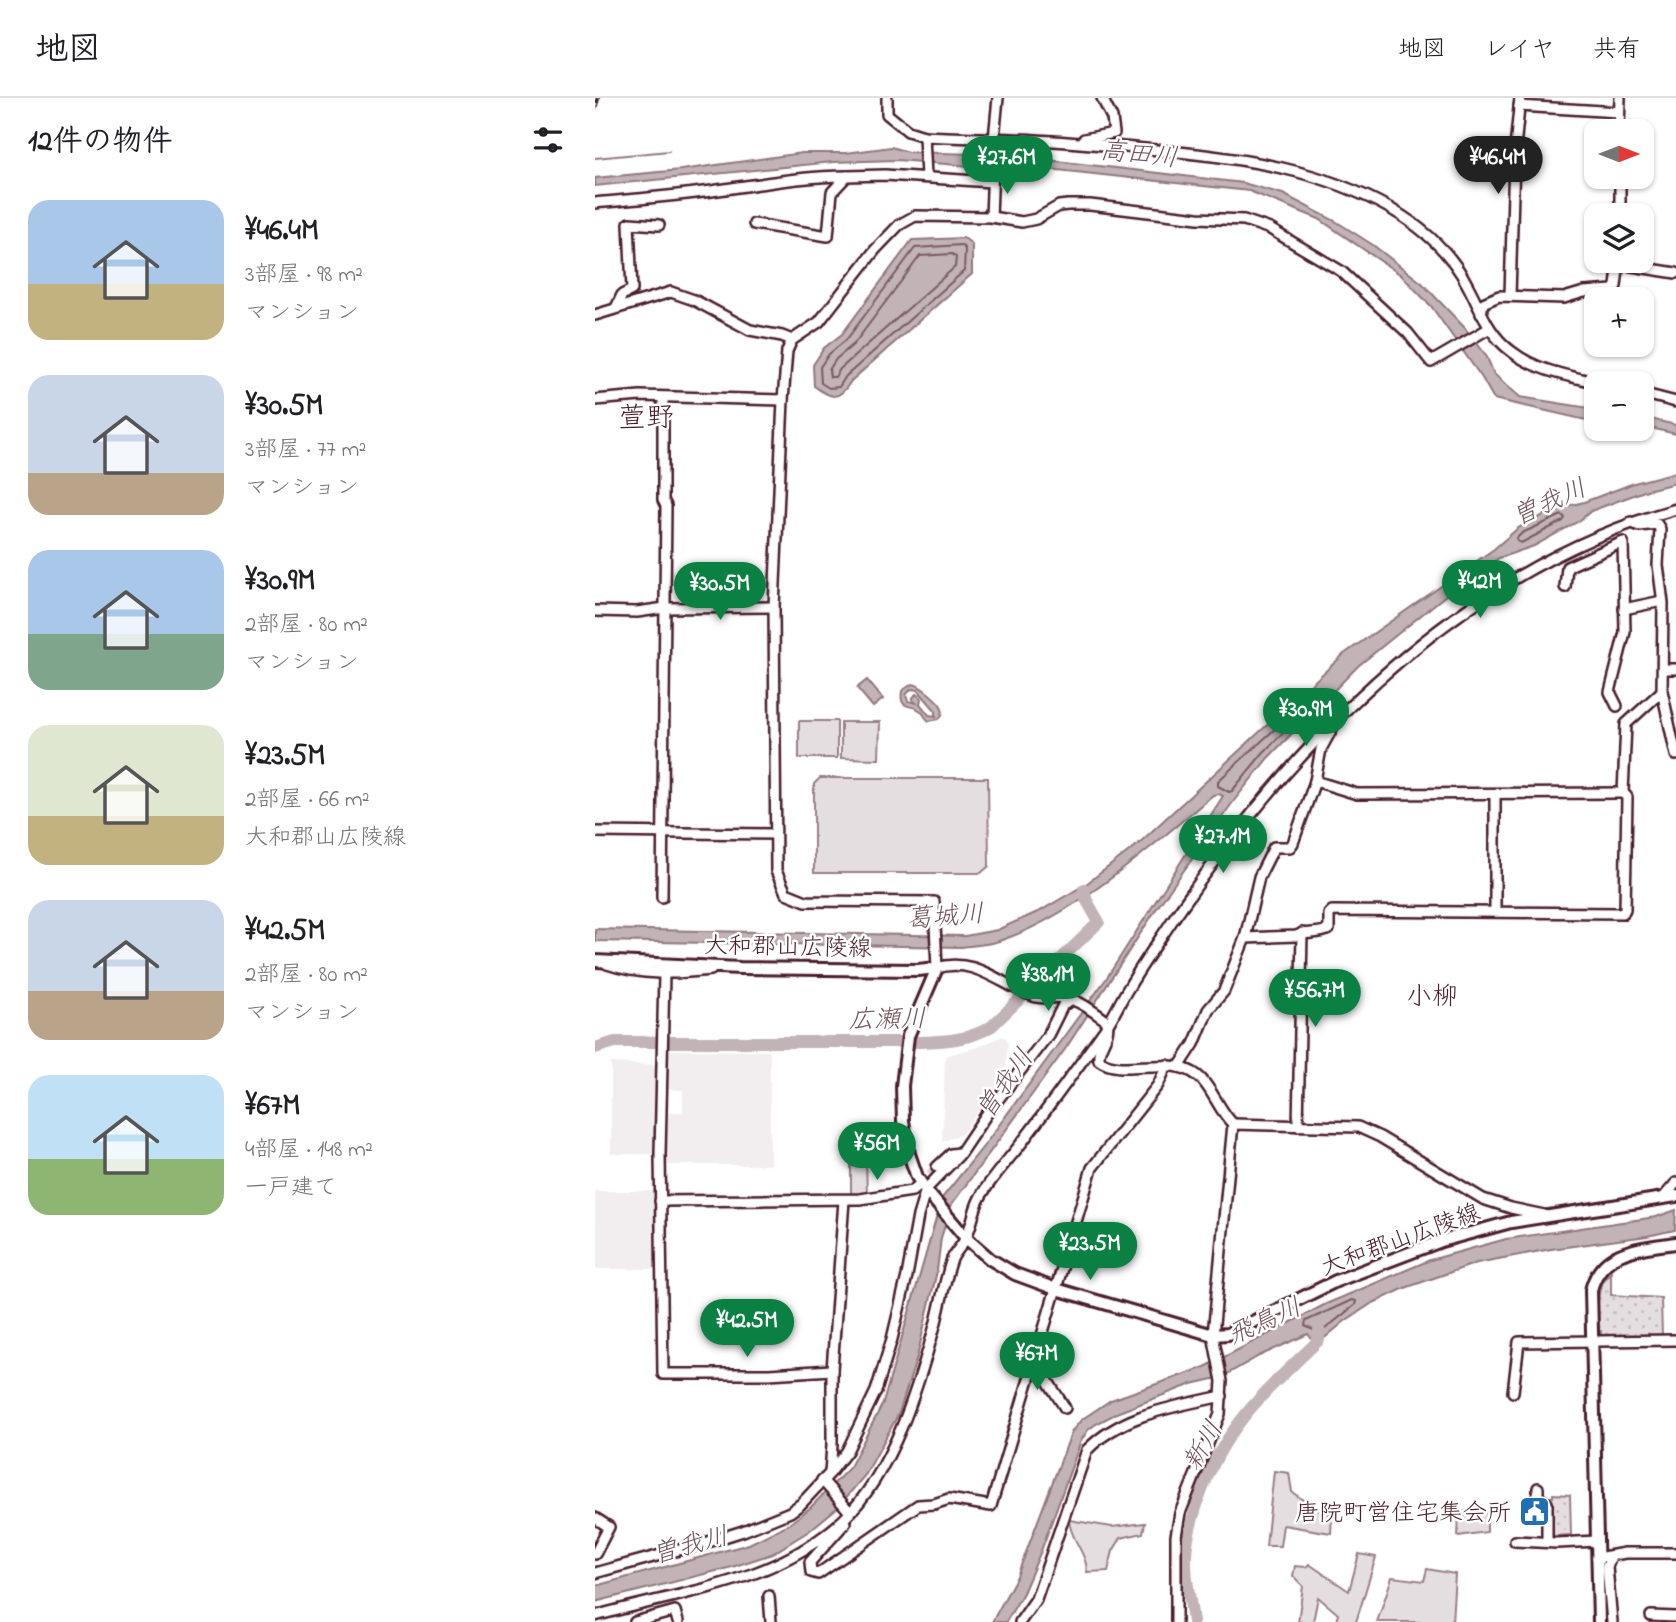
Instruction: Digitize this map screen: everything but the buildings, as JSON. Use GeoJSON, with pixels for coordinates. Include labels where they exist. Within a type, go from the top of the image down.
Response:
{"type":"FeatureCollection","features":[{"type":"Feature","properties":{"kind":"main road","name":"大和郡山広陵線"},"geometry":{"type":"LineString","coordinates":[[597,961],[740,968],[918,970],[936,964]]}},
{"type":"Feature","properties":{"kind":"main road"},"geometry":{"type":"LineString","coordinates":[[936,964],[908,1036],[902,1086],[903,1122],[909,1154],[917,1177],[925,1189],[990,1259],[1015,1274],[1056,1289],[1213,1335]]}},
{"type":"Feature","properties":{"kind":"main road","name":"大和郡山広陵線"},"geometry":{"type":"LineString","coordinates":[[1213,1335],[1242,1329],[1336,1281],[1441,1241],[1511,1222],[1670,1197]]}},
{"type":"Feature","properties":{"kind":"main road"},"geometry":{"type":"LineString","coordinates":[[1599,1622],[1591,1290],[1597,1272],[1619,1254],[1676,1243]]}},
{"type":"Feature","properties":{"kind":"street"},"geometry":{"type":"LineString","coordinates":[[887,98],[887,114],[908,131],[925,139],[1065,142],[1258,162],[1339,186],[1389,208],[1430,235],[1456,264],[1469,286],[1487,330],[1510,351],[1549,371],[1584,379]]}},
{"type":"Feature","properties":{"kind":"street"},"geometry":{"type":"LineString","coordinates":[[991,217],[998,98]]}},
{"type":"Feature","properties":{"kind":"street"},"geometry":{"type":"LineString","coordinates":[[1065,142],[1114,133],[1112,118],[1102,98]]}},
{"type":"Feature","properties":{"kind":"street"},"geometry":{"type":"LineString","coordinates":[[1619,119],[1620,98]]}},
{"type":"Feature","properties":{"kind":"street"},"geometry":{"type":"LineString","coordinates":[[1510,296],[1514,158],[1519,102],[1619,112]]}},
{"type":"Feature","properties":{"kind":"street"},"geometry":{"type":"LineString","coordinates":[[925,139],[925,174]]}},
{"type":"Feature","properties":{"kind":"street"},"geometry":{"type":"LineString","coordinates":[[595,203],[719,190],[794,178],[925,174],[992,179]]}},
{"type":"Feature","properties":{"kind":"street"},"geometry":{"type":"LineString","coordinates":[[754,224],[828,236],[832,192],[847,176]]}},
{"type":"Feature","properties":{"kind":"street"},"geometry":{"type":"LineString","coordinates":[[1108,1022],[1073,1000],[1040,998],[980,969],[936,964],[934,902],[806,901],[786,893],[776,872],[774,607],[783,400],[787,351],[792,340],[819,321],[875,250],[899,225],[915,216],[991,217],[1022,222],[1036,219],[1059,206],[1090,205],[1169,215],[1244,220],[1270,229],[1341,271],[1408,333],[1431,362],[1487,330]]}},
{"type":"Feature","properties":{"kind":"street"},"geometry":{"type":"LineString","coordinates":[[617,308],[622,295],[632,290],[629,223],[659,225]]}},
{"type":"Feature","properties":{"kind":"street"},"geometry":{"type":"LineString","coordinates":[[1654,269],[1676,273]]}},
{"type":"Feature","properties":{"kind":"street"},"geometry":{"type":"LineString","coordinates":[[1481,315],[1483,303],[1493,298],[1564,298],[1584,292],[1613,290],[1618,273]]}},
{"type":"Feature","properties":{"kind":"street"},"geometry":{"type":"LineString","coordinates":[[595,315],[671,292],[694,300],[750,330],[792,340]]}},
{"type":"Feature","properties":{"kind":"street"},"geometry":{"type":"LineString","coordinates":[[595,400],[640,396],[783,400]]}},
{"type":"Feature","properties":{"kind":"street"},"geometry":{"type":"LineString","coordinates":[[1654,396],[1676,402]]}},
{"type":"Feature","properties":{"kind":"street"},"geometry":{"type":"LineString","coordinates":[[662,897],[666,506],[663,500],[663,398]]}},
{"type":"Feature","properties":{"kind":"street"},"geometry":{"type":"LineString","coordinates":[[595,1616],[759,1573],[796,1556],[839,1523],[872,1484],[907,1415],[922,1371],[953,1256],[980,1198],[1053,1103],[1212,865],[1256,808],[1369,686],[1497,590],[1560,554],[1630,522],[1676,509]]}},
{"type":"Feature","properties":{"kind":"street"},"geometry":{"type":"LineString","coordinates":[[1630,522],[1639,526],[1657,524],[1660,529],[1658,565],[1662,601],[1662,691],[1676,755]]}},
{"type":"Feature","properties":{"kind":"street"},"geometry":{"type":"LineString","coordinates":[[1565,587],[1567,567],[1623,542],[1623,643],[1610,692],[1617,706]]}},
{"type":"Feature","properties":{"kind":"street"},"geometry":{"type":"LineString","coordinates":[[1624,609],[1662,601]]}},
{"type":"Feature","properties":{"kind":"street"},"geometry":{"type":"LineString","coordinates":[[595,611],[774,607]]}},
{"type":"Feature","properties":{"kind":"street"},"geometry":{"type":"LineString","coordinates":[[1663,669],[1676,669]]}},
{"type":"Feature","properties":{"kind":"street"},"geometry":{"type":"LineString","coordinates":[[1244,938],[1325,932],[1329,929],[1329,914],[1332,911],[1623,913],[1626,909],[1627,797],[1623,793],[1626,724],[1662,691]]}},
{"type":"Feature","properties":{"kind":"street"},"geometry":{"type":"LineString","coordinates":[[1179,1067],[1195,1044],[1208,1010],[1224,991],[1244,938],[1253,895],[1266,859],[1274,847],[1290,847],[1293,843],[1315,781],[1321,749],[1334,722]]}},
{"type":"Feature","properties":{"kind":"street"},"geometry":{"type":"LineString","coordinates":[[1315,781],[1357,794],[1623,793]]}},
{"type":"Feature","properties":{"kind":"street"},"geometry":{"type":"LineString","coordinates":[[1495,794],[1495,912]]}},
{"type":"Feature","properties":{"kind":"street"},"geometry":{"type":"LineString","coordinates":[[595,832],[775,834]]}},
{"type":"Feature","properties":{"kind":"street"},"geometry":{"type":"LineString","coordinates":[[1298,1126],[1302,933]]}},
{"type":"Feature","properties":{"kind":"street"},"geometry":{"type":"LineString","coordinates":[[597,961],[627,971],[664,974],[740,968]]}},
{"type":"Feature","properties":{"kind":"street"},"geometry":{"type":"LineString","coordinates":[[664,974],[660,1201],[663,1374],[769,1374],[832,1370]]}},
{"type":"Feature","properties":{"kind":"street"},"geometry":{"type":"LineString","coordinates":[[595,1573],[743,1531],[790,1512],[823,1482],[847,1451],[876,1391],[892,1339],[925,1189],[960,1153],[1048,1035],[1063,1005],[1073,1000]]}},
{"type":"Feature","properties":{"kind":"street"},"geometry":{"type":"LineString","coordinates":[[1108,1022],[1109,1033],[1098,1053],[1099,1060],[1105,1065],[1179,1067],[1200,1077],[1221,1112],[1233,1124],[1358,1127],[1483,1199],[1549,1216]]}},
{"type":"Feature","properties":{"kind":"street"},"geometry":{"type":"LineString","coordinates":[[848,1510],[844,1525],[810,1562],[811,1572],[818,1574],[918,1505],[949,1499],[991,1506],[1092,1168],[1158,1084],[1167,1065]]}},
{"type":"Feature","properties":{"kind":"street"},"geometry":{"type":"LineString","coordinates":[[1176,1622],[1176,1536],[1180,1513],[1194,1474],[1219,1422],[1223,1396],[1213,1335],[1233,1124]]}},
{"type":"Feature","properties":{"kind":"street"},"geometry":{"type":"LineString","coordinates":[[933,1171],[951,1154],[960,1153]]}},
{"type":"Feature","properties":{"kind":"street"},"geometry":{"type":"LineString","coordinates":[[1670,1197],[1676,1183]]}},
{"type":"Feature","properties":{"kind":"street"},"geometry":{"type":"LineString","coordinates":[[660,1201],[844,1200],[925,1189]]}},
{"type":"Feature","properties":{"kind":"street"},"geometry":{"type":"LineString","coordinates":[[830,1473],[832,1370],[844,1200]]}},
{"type":"Feature","properties":{"kind":"street"},"geometry":{"type":"LineString","coordinates":[[1511,1208],[1511,1222]]}},
{"type":"Feature","properties":{"kind":"street"},"geometry":{"type":"LineString","coordinates":[[1513,1392],[1520,1342],[1676,1340]]}},
{"type":"Feature","properties":{"kind":"street"},"geometry":{"type":"LineString","coordinates":[[1035,1361],[1065,1408]]}},
{"type":"Feature","properties":{"kind":"street"},"geometry":{"type":"LineString","coordinates":[[1020,1622],[1036,1599],[1087,1450],[1115,1426],[1179,1404],[1223,1396]]}},
{"type":"Feature","properties":{"kind":"street"},"geometry":{"type":"LineString","coordinates":[[823,1482],[848,1510]]}},
{"type":"Feature","properties":{"kind":"street"},"geometry":{"type":"LineString","coordinates":[[1538,1488],[1538,1497],[1547,1503],[1547,1542]]}},
{"type":"Feature","properties":{"kind":"street"},"geometry":{"type":"LineString","coordinates":[[595,1518],[609,1527],[595,1554]]}},
{"type":"Feature","properties":{"kind":"street"},"geometry":{"type":"LineString","coordinates":[[1515,1541],[1597,1541]]}},
{"type":"Feature","properties":{"kind":"street"},"geometry":{"type":"LineString","coordinates":[[1597,1558],[1625,1553],[1676,1553]]}},
{"type":"Feature","properties":{"kind":"street"},"geometry":{"type":"LineString","coordinates":[[1611,1556],[1607,1567],[1612,1622]]}},
{"type":"Feature","properties":{"kind":"street"},"geometry":{"type":"LineString","coordinates":[[769,1596],[771,1622]]}},
{"type":"Feature","properties":{"kind":"street"},"geometry":{"type":"LineString","coordinates":[[635,1622],[675,1611],[678,1622]]}},
{"type":"Feature","properties":{"kind":"street"},"geometry":{"type":"LineString","coordinates":[[1651,1616],[1676,1617]]}},
{"type":"Feature","properties":{"kind":"shaded area"},"geometry":{"type":"Polygon","coordinates":[[[799,721],[837,721],[837,758],[799,758],[799,721]]]}},
{"type":"Feature","properties":{"kind":"shaded area"},"geometry":{"type":"Polygon","coordinates":[[[841,722],[880,722],[879,759],[841,758],[841,722]]]}},
{"type":"Feature","properties":{"kind":"shaded area"},"geometry":{"type":"Polygon","coordinates":[[[820,778],[988,778],[989,866],[981,873],[814,873],[814,784],[820,778]]]}},
{"type":"Feature","properties":{"kind":"shaded area"},"geometry":{"type":"Polygon","coordinates":[[[1003,1036],[1008,1044],[1005,1075],[962,1134],[942,1142],[945,1056],[978,1047],[1003,1036]]]}},
{"type":"Feature","properties":{"kind":"shaded area"},"geometry":{"type":"Polygon","coordinates":[[[665,1050],[770,1051],[770,1165],[663,1165],[663,1113],[683,1112],[683,1090],[663,1089],[665,1050]]]}},
{"type":"Feature","properties":{"kind":"shaded area"},"geometry":{"type":"Polygon","coordinates":[[[611,1063],[658,1065],[657,1154],[611,1154],[611,1063]]]}},
{"type":"Feature","properties":{"kind":"shaded area"},"geometry":{"type":"Polygon","coordinates":[[[866,1160],[867,1194],[851,1196],[851,1161],[866,1160]]]}},
{"type":"Feature","properties":{"kind":"shaded area"},"geometry":{"type":"Polygon","coordinates":[[[595,1191],[655,1191],[656,1269],[595,1269],[595,1191]]]}},
{"type":"Feature","properties":{"kind":"shaded area"},"geometry":{"type":"Polygon","coordinates":[[[1611,1272],[1611,1295],[1661,1298],[1662,1336],[1601,1335],[1599,1292],[1611,1272]]]}},
{"type":"Feature","properties":{"kind":"shaded area"},"geometry":{"type":"Polygon","coordinates":[[[1274,1471],[1289,1473],[1292,1492],[1313,1507],[1332,1515],[1331,1533],[1283,1525],[1280,1546],[1266,1546],[1274,1471]]]}},
{"type":"Feature","properties":{"kind":"shaded area"},"geometry":{"type":"Polygon","coordinates":[[[1553,1494],[1570,1495],[1571,1535],[1551,1536],[1550,1497],[1553,1497],[1553,1494]]]}},
{"type":"Feature","properties":{"kind":"shaded area"},"geometry":{"type":"Polygon","coordinates":[[[1487,1510],[1487,1532],[1458,1536],[1459,1512],[1487,1510]]]}},
{"type":"Feature","properties":{"kind":"shaded area"},"geometry":{"type":"Polygon","coordinates":[[[1069,1520],[1112,1527],[1145,1523],[1143,1533],[1121,1538],[1113,1551],[1108,1571],[1087,1572],[1069,1520]]]}},
{"type":"Feature","properties":{"kind":"shaded area"},"geometry":{"type":"Polygon","coordinates":[[[1359,1554],[1376,1557],[1356,1622],[1336,1622],[1338,1614],[1318,1597],[1313,1622],[1298,1622],[1303,1586],[1293,1576],[1295,1566],[1306,1567],[1309,1564],[1349,1591],[1359,1554]]]}},
{"type":"Feature","properties":{"kind":"shaded area"},"geometry":{"type":"Polygon","coordinates":[[[1427,1569],[1455,1574],[1452,1622],[1377,1622],[1392,1577],[1424,1581],[1427,1569]]]}},
{"type":"Feature","properties":{"kind":"water"},"geometry":{"type":"Polygon","coordinates":[[[891,147],[908,152],[1007,155],[1008,150],[1031,158],[1243,183],[1283,194],[1337,222],[1373,245],[1422,283],[1464,327],[1486,355],[1494,374],[1520,397],[1584,407],[1584,420],[1494,399],[1431,306],[1401,275],[1319,219],[1249,191],[1039,168],[1029,171],[897,160],[833,162],[595,186],[595,178],[681,170],[802,153],[846,153],[891,147]]]}},
{"type":"Feature","properties":{"kind":"water"},"geometry":{"type":"Polygon","coordinates":[[[964,238],[972,244],[972,274],[851,381],[839,395],[825,394],[814,386],[813,365],[824,348],[842,334],[912,240],[964,238]]]}},
{"type":"Feature","properties":{"kind":"water"},"geometry":{"type":"Polygon","coordinates":[[[1654,420],[1676,425],[1676,434],[1654,429],[1654,420]]]}},
{"type":"Feature","properties":{"kind":"water"},"geometry":{"type":"Polygon","coordinates":[[[1676,472],[1676,483],[1647,490],[1591,511],[1579,521],[1534,546],[1499,558],[1456,587],[1358,666],[1268,758],[1157,908],[1066,1048],[952,1204],[941,1238],[937,1271],[917,1357],[899,1413],[866,1474],[838,1507],[809,1531],[772,1554],[595,1602],[595,1586],[749,1544],[789,1524],[810,1508],[850,1467],[883,1403],[942,1198],[983,1147],[1106,979],[1223,796],[1213,795],[1112,878],[1056,915],[1027,930],[990,943],[961,947],[595,941],[595,929],[965,936],[997,930],[1040,911],[1086,884],[1137,845],[1344,654],[1494,549],[1518,528],[1556,509],[1676,472]]]}},
{"type":"Feature","properties":{"kind":"water"},"geometry":{"type":"Polygon","coordinates":[[[867,680],[883,699],[873,707],[857,688],[867,680]]]}},
{"type":"Feature","properties":{"kind":"water"},"geometry":{"type":"Polygon","coordinates":[[[912,684],[920,687],[940,705],[942,715],[939,719],[929,721],[921,711],[904,704],[902,691],[912,684]],[[911,689],[906,695],[908,701],[916,703],[912,699],[916,694],[921,698],[920,704],[929,715],[936,716],[936,711],[918,690],[911,689]]]}},
{"type":"Feature","properties":{"kind":"water"},"geometry":{"type":"Polygon","coordinates":[[[1676,1210],[1675,1230],[1477,1263],[1405,1288],[1371,1304],[1316,1345],[1308,1334],[1259,1356],[1222,1377],[1192,1384],[1119,1412],[1096,1424],[1081,1441],[1023,1593],[1006,1622],[992,1622],[1017,1576],[1072,1431],[1081,1420],[1111,1400],[1205,1367],[1326,1304],[1430,1260],[1506,1239],[1656,1217],[1676,1210]]]}},
{"type":"Feature","properties":{"kind":"waterway"},"geometry":{"type":"LineString","coordinates":[[595,158],[669,151]]}},
{"type":"Feature","properties":{"kind":"waterway","name":"広瀬川"},"geometry":{"type":"LineString","coordinates":[[595,1048],[615,1042],[920,1042],[966,1037],[992,1026],[1099,922],[1087,901],[1084,889]]}},
{"type":"Feature","properties":{"kind":"waterway","name":"新川"},"geometry":{"type":"LineString","coordinates":[[1193,1622],[1186,1550],[1191,1523],[1205,1483],[1229,1436],[1261,1397],[1319,1340],[1319,1329]]}},
{"type":"Feature","properties":{"kind":"tunnel"},"geometry":{"type":"LineString","coordinates":[[920,1184],[933,1171]]}},
{"type":"Feature","properties":{"kind":"railway"},"geometry":{"type":"LineString","coordinates":[[595,108],[598,98]]}},
{"type":"Feature","properties":{"kind":"place","name":"唐院町営住宅集会所"},"geometry":{"type":"Point","coordinates":[1534,1512]}},
{"type":"Feature","properties":{"kind":"district","name":"萱野"},"geometry":{"type":"Point","coordinates":[646,416]}},
{"type":"Feature","properties":{"kind":"district","name":"小柳"},"geometry":{"type":"Point","coordinates":[1432,995]}},
{"type":"Feature","properties":{"kind":"water label","name":"高田川"},"geometry":{"type":"Point","coordinates":[1139,153]}},
{"type":"Feature","properties":{"kind":"water label","name":"曽我川"},"geometry":{"type":"Point","coordinates":[1549,501]}},
{"type":"Feature","properties":{"kind":"water label","name":"葛城川"},"geometry":{"type":"Point","coordinates":[945,915]}},
{"type":"Feature","properties":{"kind":"water label","name":"曽我川"},"geometry":{"type":"Point","coordinates":[1004,1083]}},
{"type":"Feature","properties":{"kind":"water label","name":"飛鳥川"},"geometry":{"type":"Point","coordinates":[1264,1320]}},
{"type":"Feature","properties":{"kind":"water label","name":"曽我川"},"geometry":{"type":"Point","coordinates":[690,1544]}}]}
